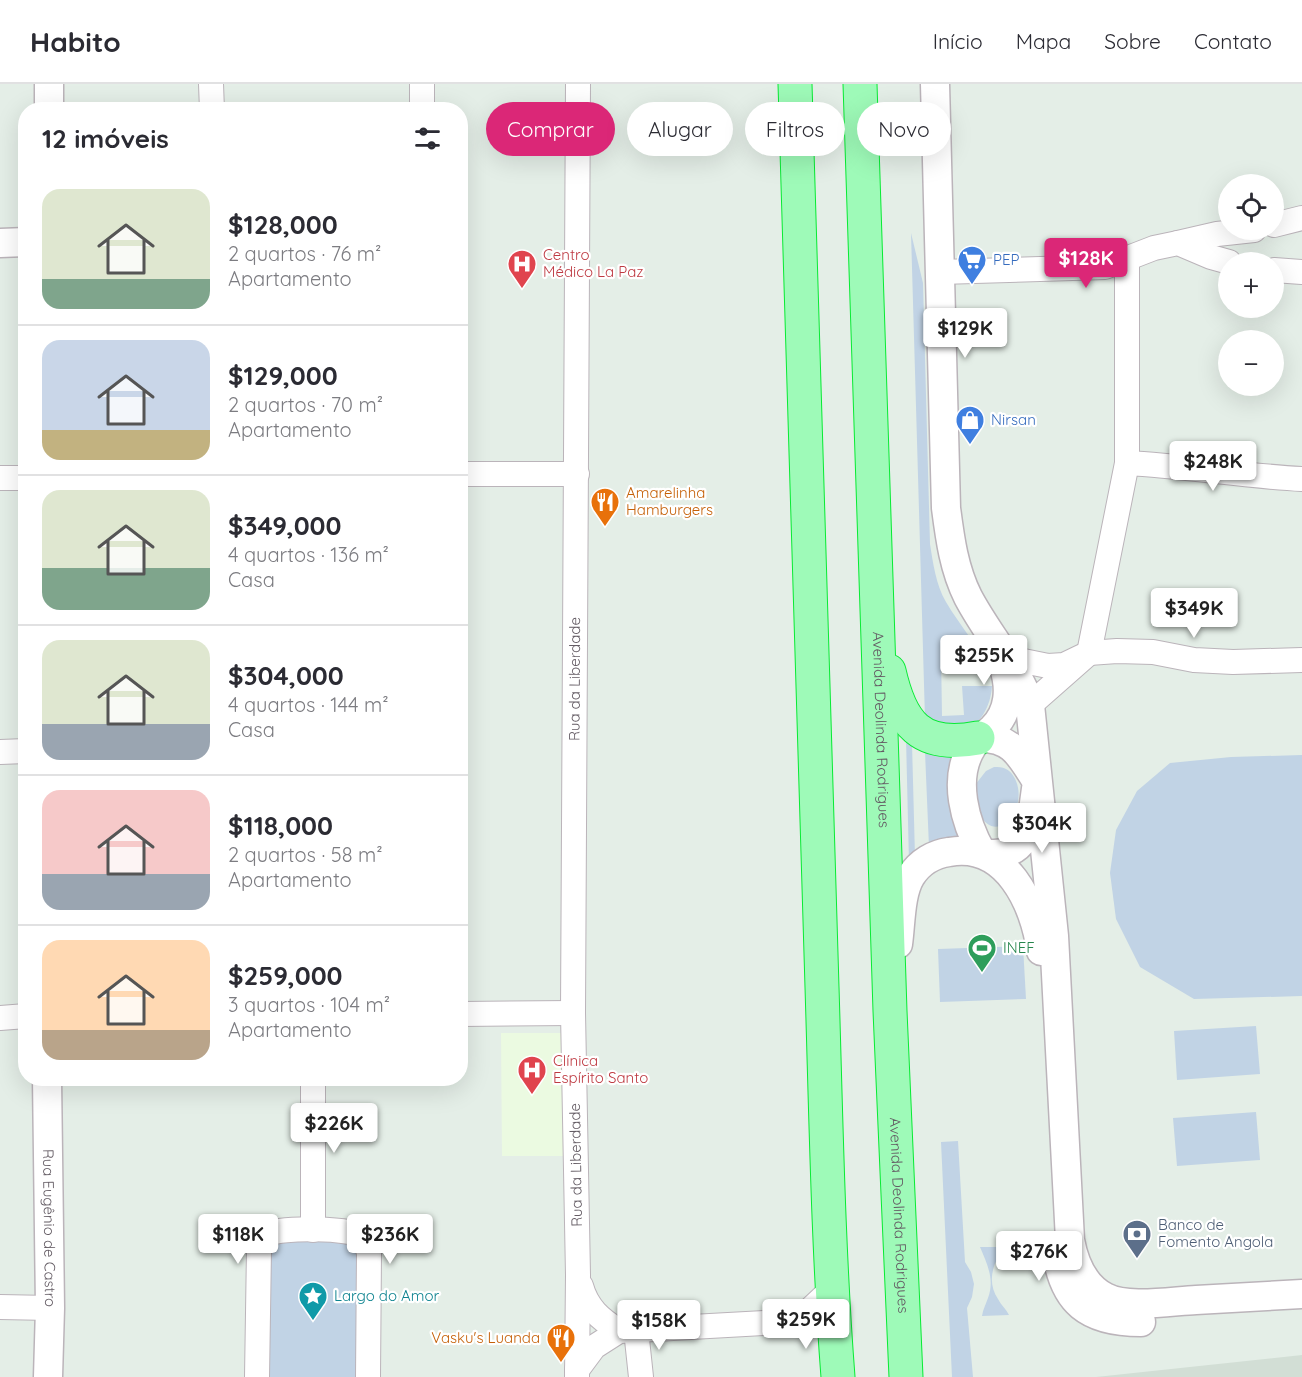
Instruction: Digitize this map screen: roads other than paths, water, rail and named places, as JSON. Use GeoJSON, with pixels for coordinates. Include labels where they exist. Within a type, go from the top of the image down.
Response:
{"type":"FeatureCollection","features":[{"type":"Feature","properties":{"kind":"highway"},"geometry":{"type":"LineString","coordinates":[[795,84],[805,353],[818,886],[832,1289],[837,1364]]}},
{"type":"Feature","properties":{"kind":"highway","name":"Avenida Deolinda Rodrigues"},"geometry":{"type":"LineString","coordinates":[[860,84],[890,1011],[906,1377]]}},
{"type":"Feature","properties":{"kind":"highway"},"geometry":{"type":"LineString","coordinates":[[877,619],[898,704],[910,723],[918,732],[931,737],[962,741],[978,738]]}},
{"type":"Feature","properties":{"kind":"street"},"geometry":{"type":"LineString","coordinates":[[49,102],[50,84]]}},
{"type":"Feature","properties":{"kind":"street"},"geometry":{"type":"LineString","coordinates":[[211,84],[212,102]]}},
{"type":"Feature","properties":{"kind":"street"},"geometry":{"type":"LineString","coordinates":[[422,84],[422,102]]}},
{"type":"Feature","properties":{"kind":"street","name":"Rua da Liberdade"},"geometry":{"type":"LineString","coordinates":[[577,1374],[578,1275],[573,1013],[578,84]]}},
{"type":"Feature","properties":{"kind":"street"},"geometry":{"type":"LineString","coordinates":[[935,84],[946,508],[950,544],[958,574],[969,597],[1022,684],[1029,705],[1054,936],[1070,1240],[1078,1267],[1097,1292],[1116,1301],[1146,1303],[1302,1294]]}},
{"type":"Feature","properties":{"kind":"street"},"geometry":{"type":"LineString","coordinates":[[1284,222],[1302,218]]}},
{"type":"Feature","properties":{"kind":"street"},"geometry":{"type":"LineString","coordinates":[[940,272],[1105,267],[1154,248],[1218,234]]}},
{"type":"Feature","properties":{"kind":"street"},"geometry":{"type":"LineString","coordinates":[[0,243],[18,242]]}},
{"type":"Feature","properties":{"kind":"street"},"geometry":{"type":"LineString","coordinates":[[1178,243],[1218,259]]}},
{"type":"Feature","properties":{"kind":"street"},"geometry":{"type":"LineString","coordinates":[[1029,705],[1089,654],[1126,463],[1127,260]]}},
{"type":"Feature","properties":{"kind":"street"},"geometry":{"type":"LineString","coordinates":[[1284,271],[1302,272]]}},
{"type":"Feature","properties":{"kind":"street"},"geometry":{"type":"LineString","coordinates":[[1126,463],[1172,465],[1262,477],[1302,479]]}},
{"type":"Feature","properties":{"kind":"street"},"geometry":{"type":"LineString","coordinates":[[468,474],[577,474]]}},
{"type":"Feature","properties":{"kind":"street"},"geometry":{"type":"LineString","coordinates":[[0,478],[18,478]]}},
{"type":"Feature","properties":{"kind":"street"},"geometry":{"type":"LineString","coordinates":[[1001,648],[1036,664],[1064,665],[1089,654],[1117,651],[1153,652],[1194,660],[1233,662],[1302,660]]}},
{"type":"Feature","properties":{"kind":"street"},"geometry":{"type":"LineString","coordinates":[[1001,648],[1009,691],[1007,703],[998,722],[978,738],[965,760],[962,777],[963,797],[969,826],[982,853],[1005,868],[1018,884],[1039,936],[1045,989],[1056,1251],[1063,1280],[1070,1293],[1093,1314],[1123,1321],[1139,1322],[1302,1312]]}},
{"type":"Feature","properties":{"kind":"street"},"geometry":{"type":"LineString","coordinates":[[890,1011],[904,896],[910,877],[923,862],[936,854],[959,850],[1006,854],[1018,846],[1026,836],[1030,824],[1037,782],[1016,750],[998,739],[978,738]]}},
{"type":"Feature","properties":{"kind":"street"},"geometry":{"type":"LineString","coordinates":[[0,752],[18,752]]}},
{"type":"Feature","properties":{"kind":"street"},"geometry":{"type":"LineString","coordinates":[[468,1014],[573,1013]]}},
{"type":"Feature","properties":{"kind":"street"},"geometry":{"type":"LineString","coordinates":[[0,1018],[18,1017]]}},
{"type":"Feature","properties":{"kind":"street","name":"Rua Eugênio de Castro"},"geometry":{"type":"LineString","coordinates":[[47,1086],[50,1308],[48,1377]]}},
{"type":"Feature","properties":{"kind":"street"},"geometry":{"type":"LineString","coordinates":[[313,1086],[313,1230]]}},
{"type":"Feature","properties":{"kind":"street"},"geometry":{"type":"LineString","coordinates":[[257,1377],[259,1249],[262,1240],[274,1231],[313,1230],[354,1232],[362,1236],[367,1244],[369,1253],[368,1377]]}},
{"type":"Feature","properties":{"kind":"street"},"geometry":{"type":"LineString","coordinates":[[578,1275],[584,1296],[592,1311],[603,1321],[628,1330],[798,1320],[818,1333],[837,1364]]}},
{"type":"Feature","properties":{"kind":"street"},"geometry":{"type":"LineString","coordinates":[[798,1320],[832,1289]]}},
{"type":"Feature","properties":{"kind":"street"},"geometry":{"type":"LineString","coordinates":[[0,1308],[50,1308]]}},
{"type":"Feature","properties":{"kind":"street"},"geometry":{"type":"LineString","coordinates":[[577,1374],[594,1347],[628,1330]]}},
{"type":"Feature","properties":{"kind":"street"},"geometry":{"type":"LineString","coordinates":[[628,1330],[641,1377]]}},
{"type":"Feature","properties":{"kind":"place","name":"PEP"},"geometry":{"type":"Point","coordinates":[972,286]}},
{"type":"Feature","properties":{"kind":"place","name":"Centro Médico La Paz"},"geometry":{"type":"Point","coordinates":[522,290]}},
{"type":"Feature","properties":{"kind":"place","name":"Nirsan"},"geometry":{"type":"Point","coordinates":[970,446]}},
{"type":"Feature","properties":{"kind":"place","name":"Amarelinha Hamburgers"},"geometry":{"type":"Point","coordinates":[605,528]}},
{"type":"Feature","properties":{"kind":"place","name":"INEF"},"geometry":{"type":"Point","coordinates":[982,974]}},
{"type":"Feature","properties":{"kind":"place","name":"Clínica Espírito Santo"},"geometry":{"type":"Point","coordinates":[532,1096]}},
{"type":"Feature","properties":{"kind":"place","name":"Banco de Fomento Angola"},"geometry":{"type":"Point","coordinates":[1137,1260]}},
{"type":"Feature","properties":{"kind":"place","name":"Largo do Amor"},"geometry":{"type":"Point","coordinates":[313,1322]}},
{"type":"Feature","properties":{"kind":"place","name":"Vasku's Luanda"},"geometry":{"type":"Point","coordinates":[561,1364]}}]}
